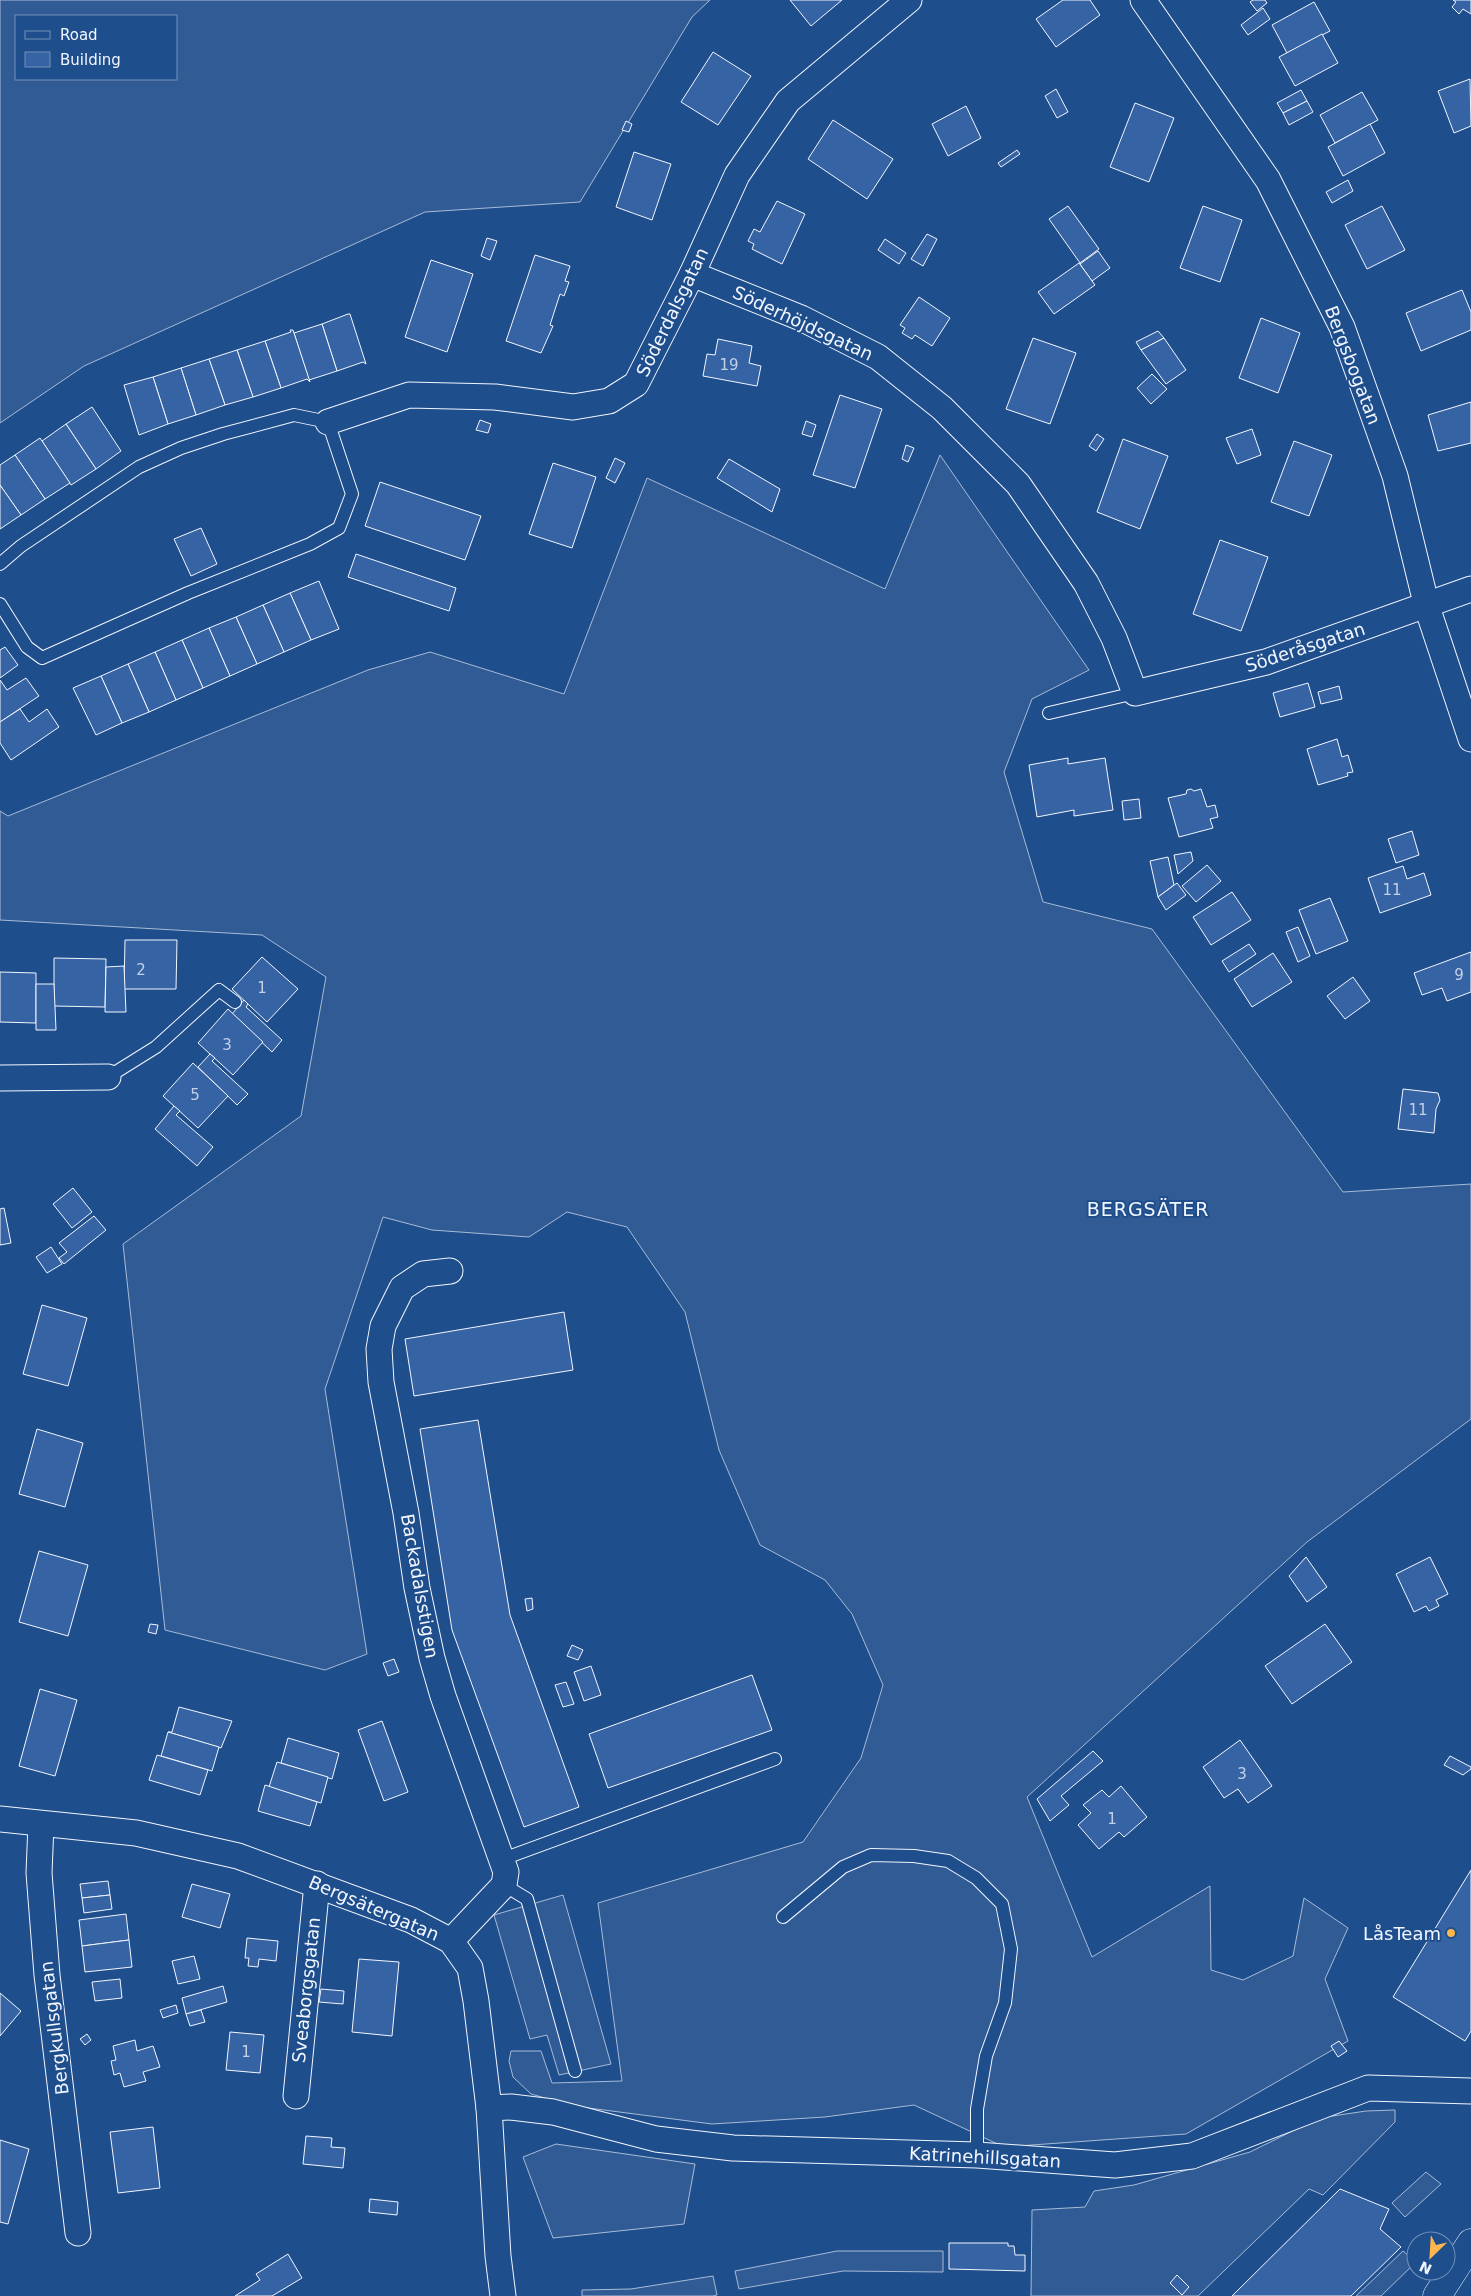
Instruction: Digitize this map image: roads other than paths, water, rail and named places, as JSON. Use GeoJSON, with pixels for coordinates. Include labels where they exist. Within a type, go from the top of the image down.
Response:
{"type":"FeatureCollection","features":[{"type":"Feature","properties":{"kind":"street","name":"Söderdalsgatan"},"geometry":{"type":"LineString","coordinates":[[328,422],[409,395],[495,397],[573,407],[610,401],[636,384],[692,274],[737,176],[788,101],[909,0]]}},
{"type":"Feature","properties":{"kind":"street","name":"Bergsbogatan"},"geometry":{"type":"LineString","coordinates":[[1143,0],[1268,180],[1342,327],[1395,476],[1427,607],[1471,739]]}},
{"type":"Feature","properties":{"kind":"street","name":"Söderhöjdsgatan"},"geometry":{"type":"LineString","coordinates":[[692,274],[801,318],[878,357],[942,408],[1018,484],[1086,583],[1114,638],[1135,693]]}},
{"type":"Feature","properties":{"kind":"street","name":"Söderåsgatan"},"geometry":{"type":"LineString","coordinates":[[1135,693],[1266,662],[1427,607],[1471,589]]}},
{"type":"Feature","properties":{"kind":"street"},"geometry":{"type":"LineString","coordinates":[[0,1078],[108,1077]]}},
{"type":"Feature","properties":{"kind":"street","name":"Backadalsstigen"},"geometry":{"type":"LineString","coordinates":[[450,1271],[423,1274],[402,1288],[383,1326],[379,1349],[381,1382],[406,1513],[416,1588],[432,1658],[443,1696],[502,1859],[506,1872],[504,1885]]}},
{"type":"Feature","properties":{"kind":"street","name":"Bergsätergatan"},"geometry":{"type":"LineString","coordinates":[[0,1819],[136,1833],[238,1856],[412,1920],[451,1941],[470,1968],[489,2108],[498,2256],[503,2296]]}},
{"type":"Feature","properties":{"kind":"street","name":"Bergkullsgatan"},"geometry":{"type":"LineString","coordinates":[[41,1824],[39,1873],[47,1975],[78,2233]]}},
{"type":"Feature","properties":{"kind":"street","name":"Sveaborgsgatan"},"geometry":{"type":"LineString","coordinates":[[296,2096],[317,1884]]}},
{"type":"Feature","properties":{"kind":"street"},"geometry":{"type":"LineString","coordinates":[[451,1941],[504,1885]]}},
{"type":"Feature","properties":{"kind":"street","name":"Katrinehillsgatan"},"geometry":{"type":"LineString","coordinates":[[489,2108],[511,2107],[553,2112],[656,2139],[733,2148],[977,2155],[1115,2165],[1192,2156],[1368,2088],[1471,2091]]}},
{"type":"Feature","properties":{"kind":"street"},"geometry":{"type":"LineString","coordinates":[[1443,2294],[1471,2243]]}},
{"type":"Feature","properties":{"kind":"lane"},"geometry":{"type":"LineString","coordinates":[[0,564],[21,546],[139,467],[181,448],[223,434],[294,415],[328,422],[352,494],[339,528],[310,544],[188,593],[42,658],[27,647],[0,604]]}},
{"type":"Feature","properties":{"kind":"lane"},"geometry":{"type":"LineString","coordinates":[[1050,713],[1135,693]]}},
{"type":"Feature","properties":{"kind":"lane"},"geometry":{"type":"LineString","coordinates":[[108,1077],[156,1047],[219,990],[235,1002]]}},
{"type":"Feature","properties":{"kind":"lane"},"geometry":{"type":"LineString","coordinates":[[502,1859],[775,1759]]}},
{"type":"Feature","properties":{"kind":"lane"},"geometry":{"type":"LineString","coordinates":[[783,1917],[844,1867],[871,1855],[914,1856],[948,1861],[976,1878],[1002,1904],[1011,1949],[1006,2003],[986,2056],[976,2109],[977,2155]]}},
{"type":"Feature","properties":{"kind":"lane"},"geometry":{"type":"LineString","coordinates":[[504,1885],[527,1899],[575,2071]]}},
{"type":"Feature","properties":{"kind":"place","name":"LåsTeam"},"geometry":{"type":"Point","coordinates":[1451,1933]}},
{"type":"Feature","properties":{"kind":"district","name":"BERGSÄTER"},"geometry":{"type":"Point","coordinates":[1148,1209]}}]}
